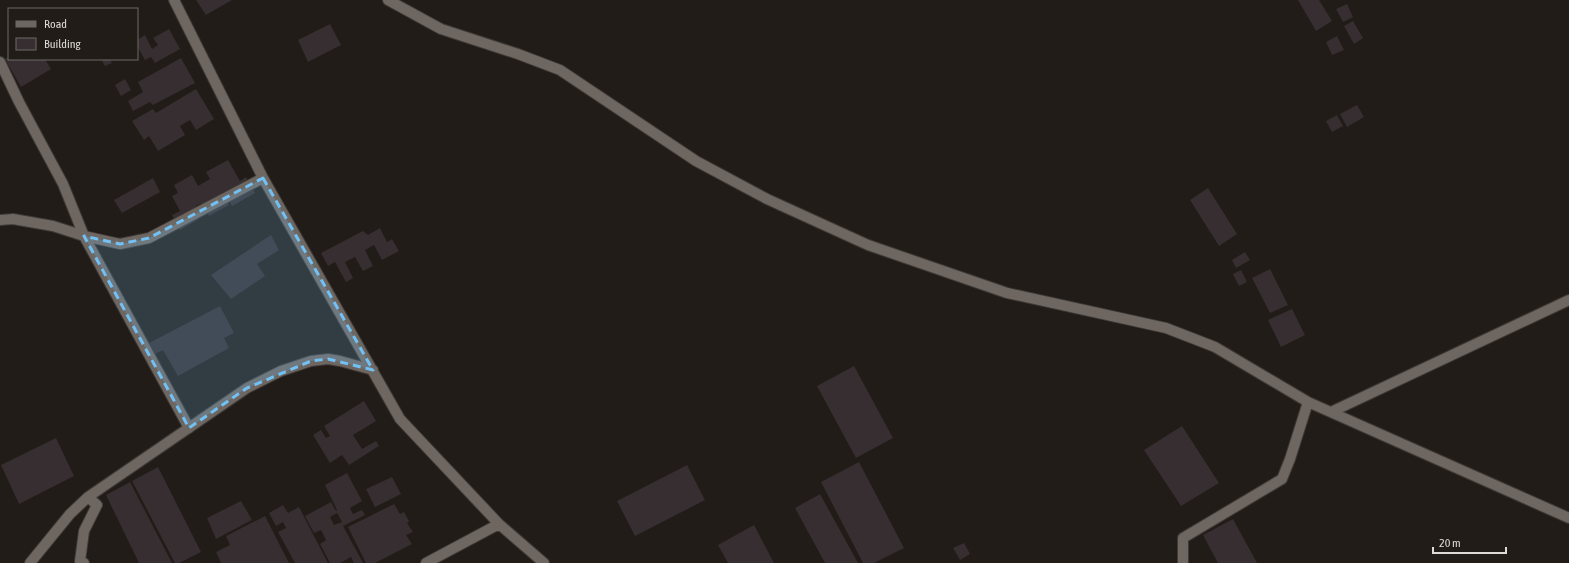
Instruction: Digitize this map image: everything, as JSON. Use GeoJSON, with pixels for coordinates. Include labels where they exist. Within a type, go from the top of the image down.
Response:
{"type":"FeatureCollection","features":[{"type":"Feature","properties":{"kind":"street"},"geometry":{"type":"LineString","coordinates":[[174,0],[263,178],[400,419],[499,524],[544,563]]}},
{"type":"Feature","properties":{"kind":"street"},"geometry":{"type":"LineString","coordinates":[[388,0],[441,29],[518,54],[560,70],[696,161],[767,199],[868,245],[1007,293],[1166,328],[1215,347],[1308,402],[1569,518]]}},
{"type":"Feature","properties":{"kind":"street"},"geometry":{"type":"LineString","coordinates":[[0,62],[19,102],[63,184],[84,236],[189,428]]}},
{"type":"Feature","properties":{"kind":"street"},"geometry":{"type":"LineString","coordinates":[[0,220],[13,219],[53,226],[84,236],[120,244],[149,238],[263,178]]}},
{"type":"Feature","properties":{"kind":"street"},"geometry":{"type":"LineString","coordinates":[[1331,412],[1569,300]]}},
{"type":"Feature","properties":{"kind":"street"},"geometry":{"type":"LineString","coordinates":[[30,563],[70,514],[88,497],[247,388],[281,371],[311,361],[328,359],[373,370]]}},
{"type":"Feature","properties":{"kind":"street"},"geometry":{"type":"LineString","coordinates":[[1183,563],[1183,538],[1282,479],[1308,402]]}},
{"type":"Feature","properties":{"kind":"street"},"geometry":{"type":"LineString","coordinates":[[84,563],[80,561],[84,531],[97,505],[88,497]]}},
{"type":"Feature","properties":{"kind":"street"},"geometry":{"type":"LineString","coordinates":[[426,563],[499,524]]}},
{"type":"Feature","properties":{"kind":"highlighted area"},"geometry":{"type":"Polygon","coordinates":[[[263,178],[373,370],[328,359],[311,361],[247,388],[189,428],[84,236],[120,244],[149,238],[263,178]]]}},
{"type":"Feature","properties":{"kind":"building"},"geometry":{"type":"Polygon","coordinates":[[[196,0],[232,0],[206,15],[196,0]]]}},
{"type":"Feature","properties":{"kind":"building"},"geometry":{"type":"Polygon","coordinates":[[[1298,0],[1319,0],[1332,21],[1316,31],[1298,0]]]}},
{"type":"Feature","properties":{"kind":"building"},"geometry":{"type":"Polygon","coordinates":[[[1347,4],[1353,17],[1343,22],[1336,9],[1347,4]]]}},
{"type":"Feature","properties":{"kind":"building"},"geometry":{"type":"Polygon","coordinates":[[[1353,21],[1363,38],[1354,44],[1344,26],[1353,21]]]}},
{"type":"Feature","properties":{"kind":"building"},"geometry":{"type":"Polygon","coordinates":[[[330,24],[341,45],[308,62],[298,40],[330,24]]]}},
{"type":"Feature","properties":{"kind":"building"},"geometry":{"type":"Polygon","coordinates":[[[169,29],[180,49],[155,63],[151,57],[145,60],[138,48],[138,39],[145,35],[152,49],[158,45],[153,38],[169,29]]]}},
{"type":"Feature","properties":{"kind":"building"},"geometry":{"type":"Polygon","coordinates":[[[1337,36],[1344,50],[1332,55],[1326,42],[1337,36]]]}},
{"type":"Feature","properties":{"kind":"building"},"geometry":{"type":"Polygon","coordinates":[[[8,58],[8,60],[46,60],[51,69],[21,87],[5,59],[8,58]]]}},
{"type":"Feature","properties":{"kind":"building"},"geometry":{"type":"Polygon","coordinates":[[[181,58],[195,83],[153,105],[150,102],[133,111],[128,101],[143,92],[138,82],[181,58]]]}},
{"type":"Feature","properties":{"kind":"building"},"geometry":{"type":"Polygon","coordinates":[[[102,60],[110,60],[112,63],[105,66],[102,60]]]}},
{"type":"Feature","properties":{"kind":"building"},"geometry":{"type":"Polygon","coordinates":[[[125,79],[131,90],[121,96],[115,85],[125,79]]]}},
{"type":"Feature","properties":{"kind":"building"},"geometry":{"type":"Polygon","coordinates":[[[196,89],[214,119],[196,130],[190,120],[180,126],[185,135],[158,151],[149,136],[144,140],[132,121],[153,109],[156,113],[196,89]]]}},
{"type":"Feature","properties":{"kind":"building"},"geometry":{"type":"Polygon","coordinates":[[[1357,105],[1364,117],[1347,127],[1340,114],[1357,105]]]}},
{"type":"Feature","properties":{"kind":"building"},"geometry":{"type":"Polygon","coordinates":[[[1337,115],[1343,126],[1332,132],[1326,121],[1337,115]]]}},
{"type":"Feature","properties":{"kind":"building"},"geometry":{"type":"Polygon","coordinates":[[[228,160],[240,181],[246,177],[255,193],[232,206],[224,192],[222,193],[229,205],[209,216],[202,204],[197,205],[194,210],[199,219],[180,230],[172,215],[180,211],[172,196],[178,193],[174,185],[192,175],[198,186],[210,179],[206,172],[228,160]]]}},
{"type":"Feature","properties":{"kind":"building"},"geometry":{"type":"Polygon","coordinates":[[[153,178],[160,192],[122,213],[114,200],[153,178]]]}},
{"type":"Feature","properties":{"kind":"building"},"geometry":{"type":"Polygon","coordinates":[[[1208,188],[1237,234],[1219,246],[1190,200],[1208,188]]]}},
{"type":"Feature","properties":{"kind":"building"},"geometry":{"type":"Polygon","coordinates":[[[380,228],[387,242],[392,239],[399,251],[382,260],[374,245],[365,250],[373,266],[363,271],[355,257],[345,262],[353,278],[346,282],[335,262],[328,266],[321,253],[363,231],[368,235],[380,228]]]}},
{"type":"Feature","properties":{"kind":"building"},"geometry":{"type":"Polygon","coordinates":[[[271,235],[279,250],[257,264],[265,276],[231,299],[211,275],[271,235]]]}},
{"type":"Feature","properties":{"kind":"building"},"geometry":{"type":"Polygon","coordinates":[[[1245,252],[1250,260],[1236,268],[1232,260],[1245,252]]]}},
{"type":"Feature","properties":{"kind":"building"},"geometry":{"type":"Polygon","coordinates":[[[1270,269],[1288,305],[1270,313],[1252,278],[1270,269]]]}},
{"type":"Feature","properties":{"kind":"building"},"geometry":{"type":"Polygon","coordinates":[[[1241,270],[1247,282],[1239,286],[1233,274],[1241,270]]]}},
{"type":"Feature","properties":{"kind":"building"},"geometry":{"type":"Polygon","coordinates":[[[220,306],[234,333],[224,338],[229,348],[178,376],[163,350],[155,354],[149,343],[220,306]]]}},
{"type":"Feature","properties":{"kind":"building"},"geometry":{"type":"Polygon","coordinates":[[[1292,309],[1305,335],[1281,347],[1268,320],[1292,309]]]}},
{"type":"Feature","properties":{"kind":"building"},"geometry":{"type":"Polygon","coordinates":[[[854,366],[893,438],[856,458],[817,386],[854,366]]]}},
{"type":"Feature","properties":{"kind":"building"},"geometry":{"type":"Polygon","coordinates":[[[364,401],[376,421],[353,435],[362,449],[376,441],[379,446],[349,465],[342,455],[330,463],[313,435],[321,430],[326,438],[330,436],[324,426],[364,401]]]}},
{"type":"Feature","properties":{"kind":"building"},"geometry":{"type":"Polygon","coordinates":[[[1182,426],[1219,483],[1181,506],[1144,450],[1182,426]]]}},
{"type":"Feature","properties":{"kind":"building"},"geometry":{"type":"Polygon","coordinates":[[[56,438],[74,476],[19,504],[1,465],[56,438]]]}},
{"type":"Feature","properties":{"kind":"building"},"geometry":{"type":"Polygon","coordinates":[[[859,462],[904,548],[874,563],[863,563],[821,482],[859,462]]]}},
{"type":"Feature","properties":{"kind":"building"},"geometry":{"type":"Polygon","coordinates":[[[687,465],[705,500],[635,536],[617,501],[687,465]]]}},
{"type":"Feature","properties":{"kind":"building"},"geometry":{"type":"Polygon","coordinates":[[[158,467],[201,552],[179,563],[175,563],[132,481],[158,467]]]}},
{"type":"Feature","properties":{"kind":"building"},"geometry":{"type":"Polygon","coordinates":[[[347,473],[362,501],[350,508],[353,514],[362,510],[365,515],[343,526],[363,563],[354,563],[351,557],[340,563],[330,563],[320,544],[326,540],[321,530],[314,533],[305,516],[331,502],[336,511],[337,510],[325,485],[347,473]],[[337,513],[330,517],[334,525],[342,522],[337,513]]]}},
{"type":"Feature","properties":{"kind":"building"},"geometry":{"type":"Polygon","coordinates":[[[392,477],[401,494],[375,507],[366,489],[392,477]]]}},
{"type":"Feature","properties":{"kind":"building"},"geometry":{"type":"Polygon","coordinates":[[[130,482],[172,563],[139,563],[106,495],[130,482]]]}},
{"type":"Feature","properties":{"kind":"building"},"geometry":{"type":"Polygon","coordinates":[[[820,494],[858,563],[825,563],[795,508],[820,494]]]}},
{"type":"Feature","properties":{"kind":"building"},"geometry":{"type":"Polygon","coordinates":[[[241,501],[252,520],[216,539],[207,518],[241,501]]]}},
{"type":"Feature","properties":{"kind":"building"},"geometry":{"type":"Polygon","coordinates":[[[394,504],[400,514],[404,512],[409,521],[407,523],[413,532],[406,535],[412,544],[375,563],[366,563],[348,527],[394,504]]]}},
{"type":"Feature","properties":{"kind":"building"},"geometry":{"type":"Polygon","coordinates":[[[283,505],[288,513],[299,507],[328,563],[295,563],[278,532],[286,528],[283,522],[276,526],[269,513],[283,505]]]}},
{"type":"Feature","properties":{"kind":"building"},"geometry":{"type":"Polygon","coordinates":[[[265,516],[289,563],[221,563],[216,552],[230,545],[226,536],[265,516]]]}},
{"type":"Feature","properties":{"kind":"building"},"geometry":{"type":"Polygon","coordinates":[[[1233,519],[1257,563],[1218,563],[1203,535],[1233,519]]]}},
{"type":"Feature","properties":{"kind":"building"},"geometry":{"type":"Polygon","coordinates":[[[754,525],[774,563],[728,563],[718,545],[754,525]]]}},
{"type":"Feature","properties":{"kind":"building"},"geometry":{"type":"Polygon","coordinates":[[[964,543],[970,554],[960,560],[953,548],[964,543]]]}}]}
